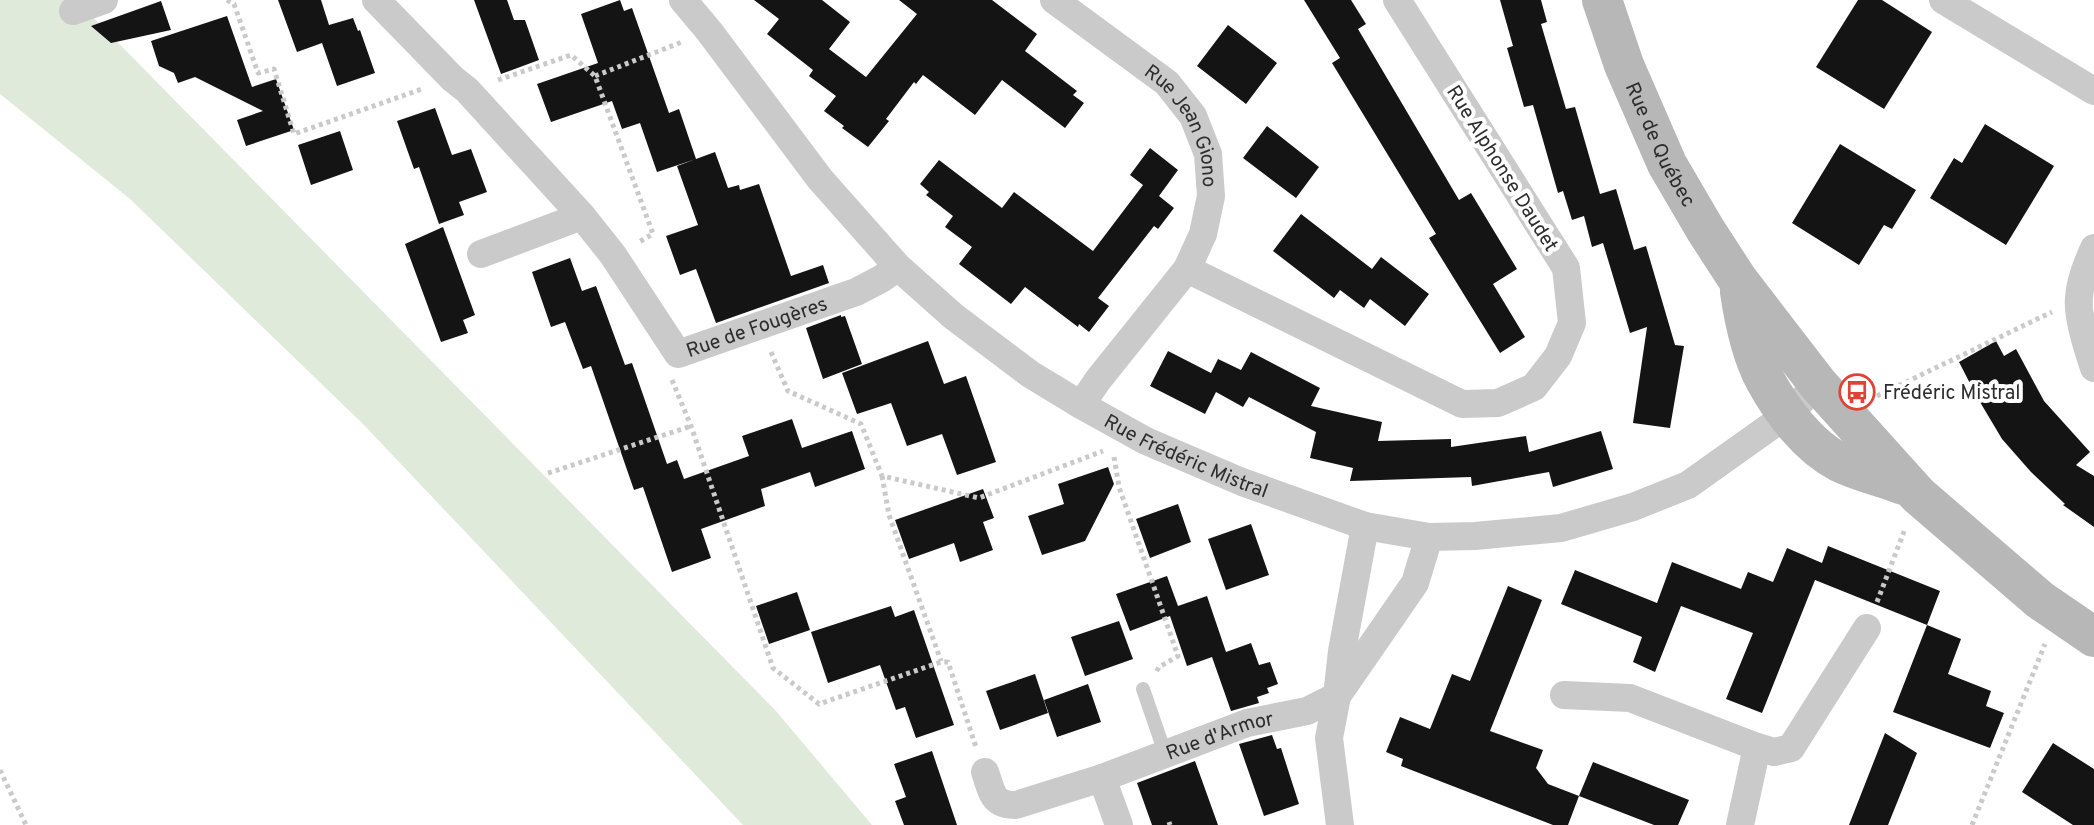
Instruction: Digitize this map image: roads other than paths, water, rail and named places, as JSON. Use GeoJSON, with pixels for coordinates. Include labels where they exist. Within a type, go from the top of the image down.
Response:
{"type":"FeatureCollection","features":[{"type":"Feature","properties":{"kind":"street"},"geometry":{"type":"LineString","coordinates":[[73,11],[104,0]]}},
{"type":"Feature","properties":{"kind":"street","name":"Rue de Fougères"},"geometry":{"type":"LineString","coordinates":[[376,0],[460,84],[582,216],[613,255],[678,354],[856,292],[898,267]]}},
{"type":"Feature","properties":{"kind":"street","name":"Rue Frédéric Mistral"},"geometry":{"type":"LineString","coordinates":[[683,0],[820,179],[898,267],[953,316],[1030,374],[1146,441],[1242,482],[1365,526],[1429,537],[1475,536],[1561,528],[1633,507],[1688,485],[1788,414],[1818,384]]}},
{"type":"Feature","properties":{"kind":"street","name":"Rue Jean Giono"},"geometry":{"type":"LineString","coordinates":[[1054,0],[1167,83],[1193,116],[1208,154],[1211,196],[1203,234],[1187,269],[1081,405]]}},
{"type":"Feature","properties":{"kind":"street","name":"Rue Alphonse Daudet"},"geometry":{"type":"LineString","coordinates":[[1187,269],[1462,404],[1498,403],[1534,387],[1558,356],[1572,323],[1566,268],[1397,0]]}},
{"type":"Feature","properties":{"kind":"street","name":"Rue de Québec"},"geometry":{"type":"LineString","coordinates":[[1602,0],[1624,65],[1667,164],[1738,280],[1818,384],[1914,491],[2053,609],[2094,637]]}},
{"type":"Feature","properties":{"kind":"street"},"geometry":{"type":"LineString","coordinates":[[1943,0],[2094,91]]}},
{"type":"Feature","properties":{"kind":"street"},"geometry":{"type":"LineString","coordinates":[[481,254],[582,216]]}},
{"type":"Feature","properties":{"kind":"street"},"geometry":{"type":"LineString","coordinates":[[2094,248],[2078,300],[2094,368]]}},
{"type":"Feature","properties":{"kind":"street","name":"Rue de Québec"},"geometry":{"type":"LineString","coordinates":[[1738,280],[1745,323],[1764,379],[1810,441],[1839,462],[1914,491]]}},
{"type":"Feature","properties":{"kind":"street"},"geometry":{"type":"LineString","coordinates":[[1343,824],[1329,738],[1365,526]]}},
{"type":"Feature","properties":{"kind":"street"},"geometry":{"type":"LineString","coordinates":[[1337,696],[1415,583],[1429,537]]}},
{"type":"Feature","properties":{"kind":"street"},"geometry":{"type":"LineString","coordinates":[[1564,695],[1630,698],[1774,752],[1791,748],[1867,628]]}},
{"type":"Feature","properties":{"kind":"street","name":"Rue d'Armor"},"geometry":{"type":"LineString","coordinates":[[985,772],[994,799],[1005,805],[1016,805],[1102,778],[1247,723],[1307,711],[1337,696]]}},
{"type":"Feature","properties":{"kind":"street"},"geometry":{"type":"LineString","coordinates":[[1740,825],[1757,747]]}},
{"type":"Feature","properties":{"kind":"street"},"geometry":{"type":"LineString","coordinates":[[1102,778],[1119,825]]}},
{"type":"Feature","properties":{"kind":"lane"},"geometry":{"type":"LineString","coordinates":[[1143,689],[1165,753]]}},
{"type":"Feature","properties":{"kind":"place","name":"Frédéric Mistral"},"geometry":{"type":"Point","coordinates":[1857,392]}}]}
